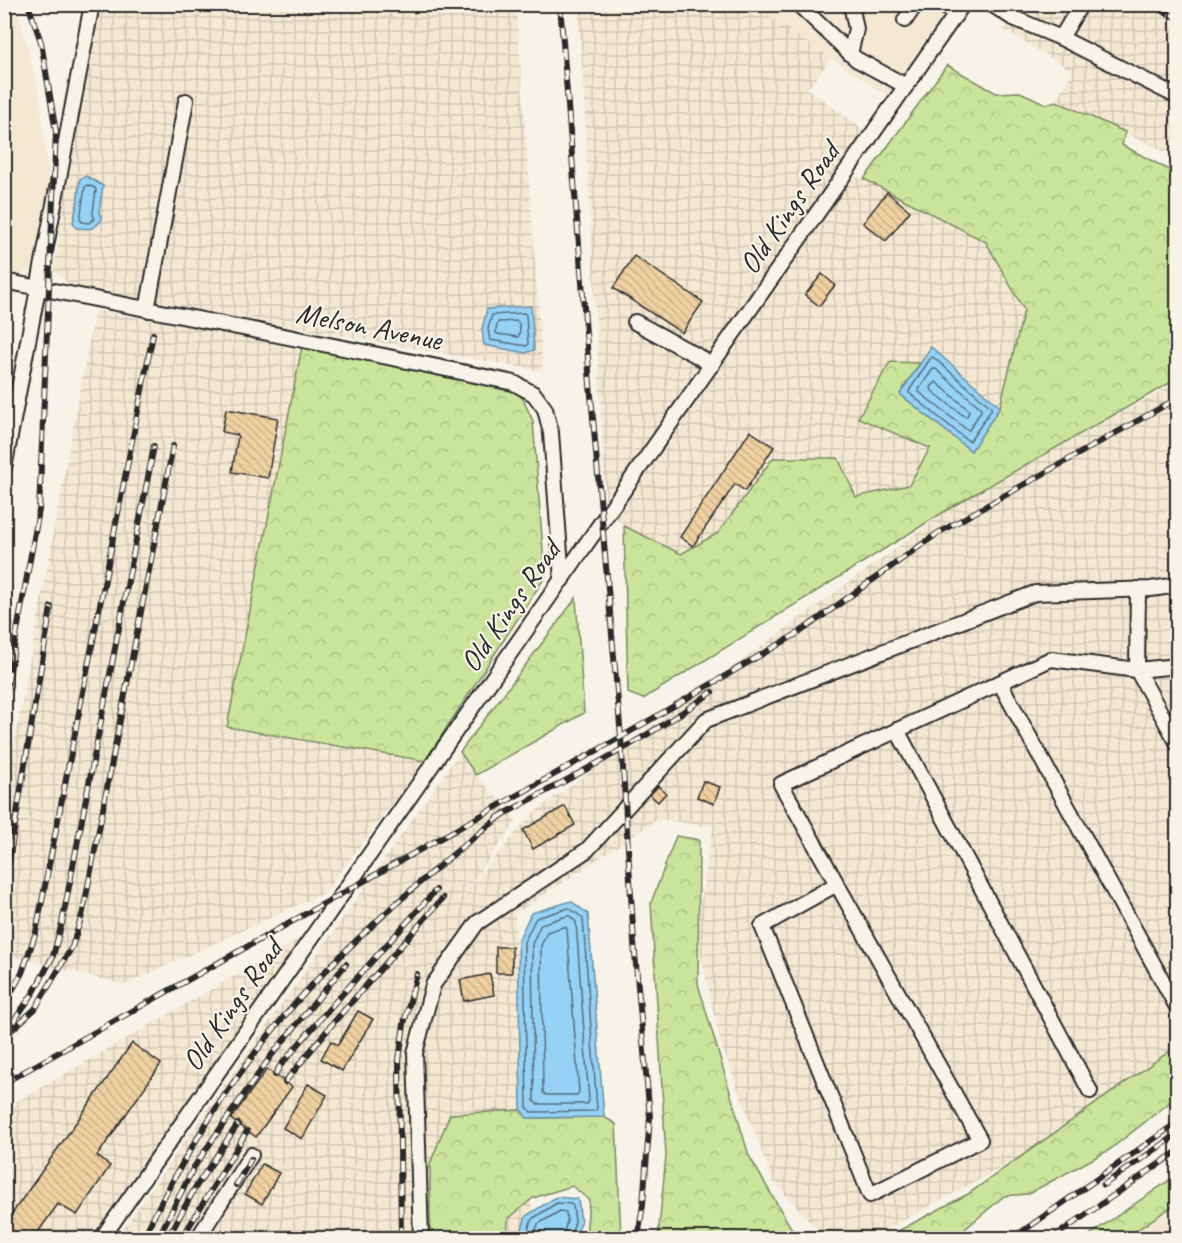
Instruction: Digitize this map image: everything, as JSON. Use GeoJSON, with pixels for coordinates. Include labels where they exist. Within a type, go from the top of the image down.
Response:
{"type":"FeatureCollection","features":[{"type":"Feature","properties":{"kind":"street"},"geometry":{"type":"LineString","coordinates":[[4,468],[92,4]]}},
{"type":"Feature","properties":{"kind":"street"},"geometry":{"type":"LineString","coordinates":[[798,4],[856,59],[906,86]]}},
{"type":"Feature","properties":{"kind":"street"},"geometry":{"type":"LineString","coordinates":[[850,54],[856,29],[851,4]]}},
{"type":"Feature","properties":{"kind":"street"},"geometry":{"type":"LineString","coordinates":[[905,20],[916,4]]}},
{"type":"Feature","properties":{"kind":"street"},"geometry":{"type":"LineString","coordinates":[[942,4],[960,9]]}},
{"type":"Feature","properties":{"kind":"street"},"geometry":{"type":"LineString","coordinates":[[991,4],[1011,17],[1061,38],[1178,97]]}},
{"type":"Feature","properties":{"kind":"street"},"geometry":{"type":"LineString","coordinates":[[1061,38],[1081,4]]}},
{"type":"Feature","properties":{"kind":"street","name":"Old Kings Road"},"geometry":{"type":"LineString","coordinates":[[102,1239],[960,9]]}},
{"type":"Feature","properties":{"kind":"street"},"geometry":{"type":"LineString","coordinates":[[147,310],[186,101]]}},
{"type":"Feature","properties":{"kind":"street","name":"Melson Avenue"},"geometry":{"type":"LineString","coordinates":[[4,281],[514,383],[534,394],[545,410],[551,433],[562,580]]}},
{"type":"Feature","properties":{"kind":"street"},"geometry":{"type":"LineString","coordinates":[[635,322],[712,365]]}},
{"type":"Feature","properties":{"kind":"street"},"geometry":{"type":"LineString","coordinates":[[421,1239],[416,1053],[433,985],[477,923],[587,850],[706,720],[1035,593],[1178,585]]}},
{"type":"Feature","properties":{"kind":"street"},"geometry":{"type":"LineString","coordinates":[[1138,589],[1137,670],[1178,744]]}},
{"type":"Feature","properties":{"kind":"street"},"geometry":{"type":"LineString","coordinates":[[837,884],[762,926],[870,1195],[980,1140],[837,884],[781,784],[1051,659],[1137,670],[1178,666]]}},
{"type":"Feature","properties":{"kind":"street"},"geometry":{"type":"LineString","coordinates":[[1000,683],[1178,1009]]}},
{"type":"Feature","properties":{"kind":"street"},"geometry":{"type":"LineString","coordinates":[[897,730],[1090,1091]]}},
{"type":"Feature","properties":{"kind":"street"},"geometry":{"type":"LineString","coordinates":[[198,1239],[251,1155]]}},
{"type":"Feature","properties":{"kind":"street"},"geometry":{"type":"LineString","coordinates":[[1173,1239],[1178,1235]]}},
{"type":"Feature","properties":{"kind":"shaded area"},"geometry":{"type":"Polygon","coordinates":[[[1053,4],[1177,5],[1177,157],[1056,101],[1073,71],[1003,29],[1019,6],[1050,8],[1053,4]]]}},
{"type":"Feature","properties":{"kind":"shaded area"},"geometry":{"type":"Polygon","coordinates":[[[4,5],[11,5],[18,11],[40,98],[50,191],[34,266],[20,276],[5,274],[4,5]]]}},
{"type":"Feature","properties":{"kind":"shaded area"},"geometry":{"type":"Polygon","coordinates":[[[99,5],[516,5],[543,371],[73,288],[54,271],[68,166],[99,5]]]}},
{"type":"Feature","properties":{"kind":"shaded area"},"geometry":{"type":"Polygon","coordinates":[[[578,5],[752,5],[831,58],[808,89],[867,132],[606,506],[582,64],[578,5]]]}},
{"type":"Feature","properties":{"kind":"shaded area"},"geometry":{"type":"Polygon","coordinates":[[[752,5],[955,5],[890,98],[752,5]]]}},
{"type":"Feature","properties":{"kind":"shaded area"},"geometry":{"type":"Polygon","coordinates":[[[853,176],[864,179],[986,242],[1025,310],[1000,407],[931,347],[920,363],[890,362],[859,418],[930,448],[909,485],[856,497],[773,458],[718,533],[681,554],[624,526],[616,518],[853,176]]]}},
{"type":"Feature","properties":{"kind":"shaded area"},"geometry":{"type":"Polygon","coordinates":[[[95,310],[302,347],[227,726],[425,761],[324,893],[124,985],[5,954],[5,794],[95,310]]]}},
{"type":"Feature","properties":{"kind":"shaded area"},"geometry":{"type":"Polygon","coordinates":[[[1177,382],[1177,1050],[1051,1141],[871,1238],[825,1238],[773,1181],[721,1045],[696,933],[713,827],[658,819],[515,914],[533,1238],[127,1238],[120,1233],[460,752],[476,775],[517,821],[460,898],[533,813],[955,505],[1177,382]]]}},
{"type":"Feature","properties":{"kind":"shaded area"},"geometry":{"type":"Polygon","coordinates":[[[304,936],[94,1238],[5,1238],[4,1109],[304,936]]]}},
{"type":"Feature","properties":{"kind":"shaded area"},"geometry":{"type":"Polygon","coordinates":[[[1177,1203],[1177,1238],[1125,1238],[1177,1203]]]}},
{"type":"Feature","properties":{"kind":"green space"},"geometry":{"type":"Polygon","coordinates":[[[947,65],[996,93],[1020,92],[1046,104],[1056,101],[1125,132],[1122,145],[1177,174],[1177,379],[955,505],[643,699],[628,693],[624,526],[681,554],[718,533],[773,458],[838,458],[856,497],[909,485],[930,448],[858,418],[890,362],[920,363],[900,394],[971,451],[1000,407],[1024,310],[986,242],[864,179],[947,65]]]}},
{"type":"Feature","properties":{"kind":"green space"},"geometry":{"type":"Polygon","coordinates":[[[302,347],[520,393],[533,421],[545,577],[425,761],[227,727],[302,347]]]}},
{"type":"Feature","properties":{"kind":"green space"},"geometry":{"type":"Polygon","coordinates":[[[576,598],[584,713],[476,775],[460,752],[576,598]]]}},
{"type":"Feature","properties":{"kind":"green space"},"geometry":{"type":"Polygon","coordinates":[[[676,836],[699,840],[698,984],[749,1156],[797,1238],[658,1238],[666,1156],[651,903],[676,836]]]}},
{"type":"Feature","properties":{"kind":"green space"},"geometry":{"type":"Polygon","coordinates":[[[1177,1046],[1177,1097],[1109,1150],[1028,1194],[1004,1196],[965,1229],[960,1238],[885,1238],[968,1194],[1177,1046]]]}},
{"type":"Feature","properties":{"kind":"green space"},"geometry":{"type":"Polygon","coordinates":[[[521,1110],[527,1118],[604,1117],[616,1124],[621,1238],[586,1238],[589,1200],[572,1186],[533,1198],[508,1219],[507,1238],[430,1238],[430,1164],[450,1114],[521,1110]]]}},
{"type":"Feature","properties":{"kind":"green space"},"geometry":{"type":"Polygon","coordinates":[[[1177,1175],[1177,1203],[1125,1238],[1085,1238],[1177,1175]]]}},
{"type":"Feature","properties":{"kind":"water"},"geometry":{"type":"Polygon","coordinates":[[[86,176],[103,186],[99,212],[102,219],[96,226],[84,229],[76,228],[73,222],[80,179],[86,176]]]}},
{"type":"Feature","properties":{"kind":"water"},"geometry":{"type":"Polygon","coordinates":[[[531,306],[534,350],[526,353],[484,345],[482,329],[487,309],[531,306]]]}},
{"type":"Feature","properties":{"kind":"water"},"geometry":{"type":"Polygon","coordinates":[[[931,347],[1000,407],[971,451],[900,394],[931,347]]]}},
{"type":"Feature","properties":{"kind":"water"},"geometry":{"type":"Polygon","coordinates":[[[571,901],[588,914],[604,1117],[527,1118],[521,1110],[518,941],[531,913],[571,901]]]}},
{"type":"Feature","properties":{"kind":"water"},"geometry":{"type":"Polygon","coordinates":[[[556,1197],[578,1199],[581,1223],[575,1238],[519,1238],[526,1216],[556,1197]]]}},
{"type":"Feature","properties":{"kind":"building"},"geometry":{"type":"Polygon","coordinates":[[[887,192],[910,211],[886,241],[863,223],[887,192]]]}},
{"type":"Feature","properties":{"kind":"building"},"geometry":{"type":"Polygon","coordinates":[[[634,256],[703,302],[682,333],[613,288],[634,256]]]}},
{"type":"Feature","properties":{"kind":"building"},"geometry":{"type":"Polygon","coordinates":[[[822,274],[835,285],[819,306],[805,295],[822,274]]]}},
{"type":"Feature","properties":{"kind":"building"},"geometry":{"type":"Polygon","coordinates":[[[226,409],[278,418],[268,478],[232,472],[238,435],[222,432],[226,409]]]}},
{"type":"Feature","properties":{"kind":"building"},"geometry":{"type":"Polygon","coordinates":[[[750,431],[774,447],[745,491],[735,484],[693,546],[680,537],[750,431]]]}},
{"type":"Feature","properties":{"kind":"building"},"geometry":{"type":"Polygon","coordinates":[[[703,781],[720,787],[714,804],[697,797],[703,781]]]}},
{"type":"Feature","properties":{"kind":"building"},"geometry":{"type":"Polygon","coordinates":[[[658,786],[666,793],[658,802],[650,795],[658,786]]]}},
{"type":"Feature","properties":{"kind":"building"},"geometry":{"type":"Polygon","coordinates":[[[565,806],[575,825],[533,849],[523,830],[565,806]]]}},
{"type":"Feature","properties":{"kind":"building"},"geometry":{"type":"Polygon","coordinates":[[[496,947],[512,947],[512,973],[496,973],[496,947]]]}},
{"type":"Feature","properties":{"kind":"building"},"geometry":{"type":"Polygon","coordinates":[[[490,974],[494,995],[464,1001],[460,980],[490,974]]]}},
{"type":"Feature","properties":{"kind":"building"},"geometry":{"type":"Polygon","coordinates":[[[358,1011],[373,1019],[342,1071],[321,1059],[331,1041],[338,1045],[358,1011]]]}},
{"type":"Feature","properties":{"kind":"building"},"geometry":{"type":"Polygon","coordinates":[[[132,1043],[161,1064],[97,1156],[110,1166],[77,1215],[58,1204],[33,1239],[4,1239],[4,1225],[132,1043]]]}},
{"type":"Feature","properties":{"kind":"building"},"geometry":{"type":"Polygon","coordinates":[[[267,1069],[292,1087],[256,1137],[231,1119],[267,1069]]]}},
{"type":"Feature","properties":{"kind":"building"},"geometry":{"type":"Polygon","coordinates":[[[308,1084],[327,1095],[302,1139],[283,1128],[308,1084]]]}},
{"type":"Feature","properties":{"kind":"building"},"geometry":{"type":"Polygon","coordinates":[[[262,1164],[279,1173],[262,1204],[245,1194],[262,1164]]]}},
{"type":"Feature","properties":{"kind":"railway"},"geometry":{"type":"LineString","coordinates":[[4,703],[39,510],[56,132],[41,42],[28,4]]}},
{"type":"Feature","properties":{"kind":"railway"},"geometry":{"type":"LineString","coordinates":[[560,4],[621,737],[634,943],[650,1117],[638,1238]]}},
{"type":"Feature","properties":{"kind":"railway"},"geometry":{"type":"LineString","coordinates":[[1149,4],[1178,18]]}},
{"type":"Feature","properties":{"kind":"railway"},"geometry":{"type":"LineString","coordinates":[[4,1005],[22,973],[36,932],[153,334]]}},
{"type":"Feature","properties":{"kind":"railway"},"geometry":{"type":"LineString","coordinates":[[4,1083],[621,737],[800,632],[938,533],[1178,398]]}},
{"type":"Feature","properties":{"kind":"railway"},"geometry":{"type":"LineString","coordinates":[[13,1022],[34,992],[53,956],[62,923],[154,446]]}},
{"type":"Feature","properties":{"kind":"railway"},"geometry":{"type":"LineString","coordinates":[[4,1037],[35,1009],[72,947],[83,912],[173,446]]}},
{"type":"Feature","properties":{"kind":"railway"},"geometry":{"type":"LineString","coordinates":[[4,891],[51,607]]}},
{"type":"Feature","properties":{"kind":"railway"},"geometry":{"type":"LineString","coordinates":[[497,818],[633,743],[712,692]]}},
{"type":"Feature","properties":{"kind":"railway"},"geometry":{"type":"LineString","coordinates":[[143,1238],[158,1207],[210,1117],[250,1060],[293,1006],[334,962],[395,905],[505,813]]}},
{"type":"Feature","properties":{"kind":"railway"},"geometry":{"type":"LineString","coordinates":[[275,1075],[280,1066],[328,1010],[436,890]]}},
{"type":"Feature","properties":{"kind":"railway"},"geometry":{"type":"LineString","coordinates":[[285,1082],[334,1022],[443,898]]}},
{"type":"Feature","properties":{"kind":"railway"},"geometry":{"type":"LineString","coordinates":[[158,1238],[194,1167],[233,1110],[271,1056],[346,964]]}},
{"type":"Feature","properties":{"kind":"railway"},"geometry":{"type":"LineString","coordinates":[[401,1238],[399,1060],[404,1024],[417,974]]}},
{"type":"Feature","properties":{"kind":"railway"},"geometry":{"type":"LineString","coordinates":[[1013,1238],[1178,1122]]}},
{"type":"Feature","properties":{"kind":"railway"},"geometry":{"type":"LineString","coordinates":[[168,1238],[195,1188],[238,1124]]}},
{"type":"Feature","properties":{"kind":"railway"},"geometry":{"type":"LineString","coordinates":[[182,1238],[247,1131]]}},
{"type":"Feature","properties":{"kind":"railway"},"geometry":{"type":"LineString","coordinates":[[1103,1185],[1178,1134]]}},
{"type":"Feature","properties":{"kind":"railway"},"geometry":{"type":"LineString","coordinates":[[1052,1238],[1178,1151]]}},
{"type":"Feature","properties":{"kind":"railway"},"geometry":{"type":"LineString","coordinates":[[236,1185],[251,1159]]}}]}
